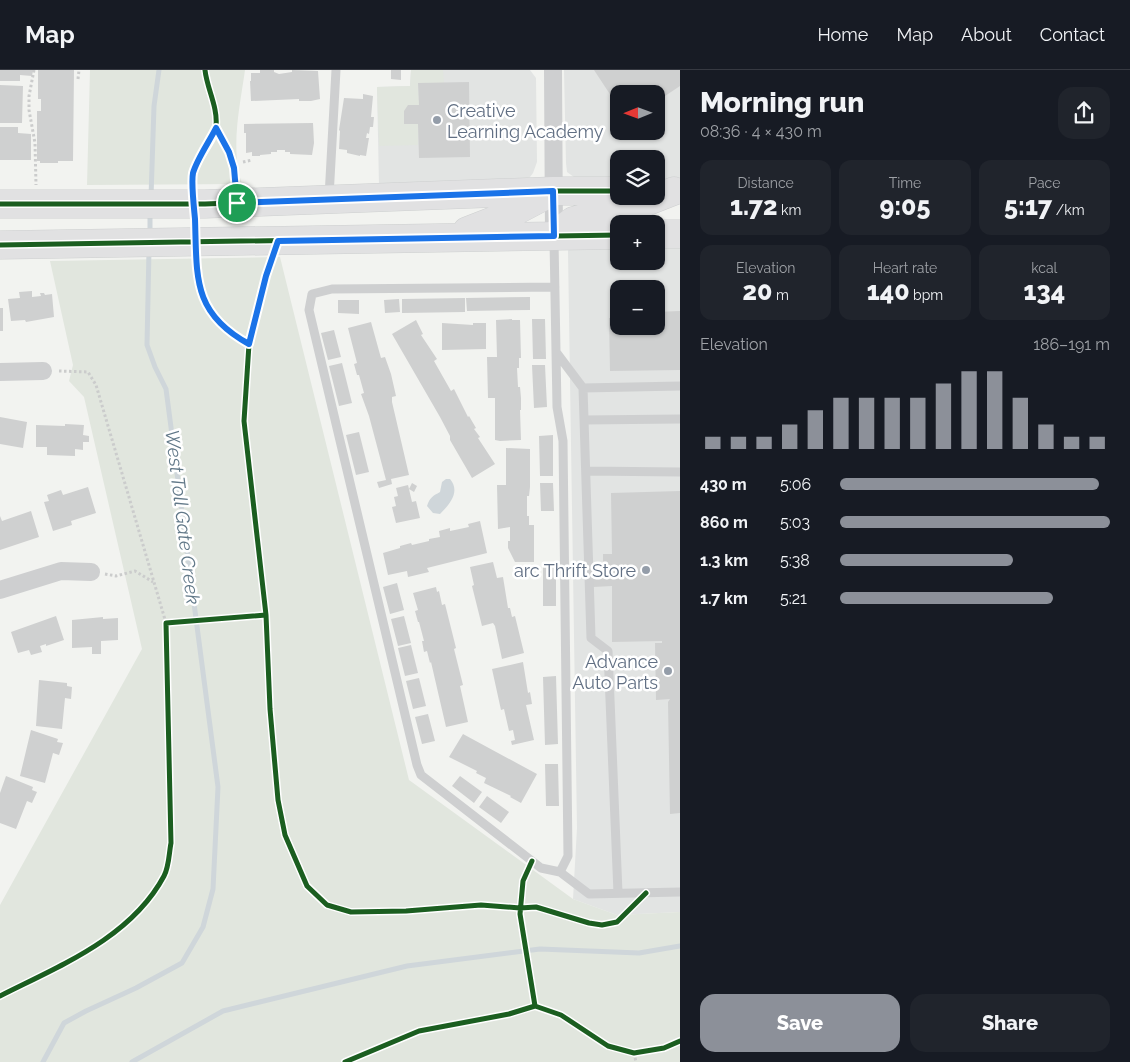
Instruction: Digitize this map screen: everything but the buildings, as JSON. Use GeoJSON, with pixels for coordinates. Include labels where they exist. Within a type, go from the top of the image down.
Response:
{"type":"FeatureCollection","features":[{"type":"Feature","properties":{"kind":"main road"},"geometry":{"type":"LineString","coordinates":[[554,236],[573,221],[608,211],[636,206],[670,190]]}},
{"type":"Feature","properties":{"kind":"main road"},"geometry":{"type":"LineString","coordinates":[[456,238],[471,228],[526,207],[553,191]]}},
{"type":"Feature","properties":{"kind":"main road"},"geometry":{"type":"LineString","coordinates":[[1,204],[205,204],[553,191],[610,191]]}},
{"type":"Feature","properties":{"kind":"main road"},"geometry":{"type":"LineString","coordinates":[[665,234],[680,234]]}},
{"type":"Feature","properties":{"kind":"main road"},"geometry":{"type":"LineString","coordinates":[[0,245],[610,235]]}},
{"type":"Feature","properties":{"kind":"street"},"geometry":{"type":"LineString","coordinates":[[553,70],[554,236]]}},
{"type":"Feature","properties":{"kind":"street"},"geometry":{"type":"LineString","coordinates":[[0,372],[43,371]]}},
{"type":"Feature","properties":{"kind":"street"},"geometry":{"type":"LineString","coordinates":[[0,590],[61,571],[92,572]]}},
{"type":"Feature","properties":{"kind":"lane"},"geometry":{"type":"LineString","coordinates":[[329,200],[336,70]]}},
{"type":"Feature","properties":{"kind":"lane"},"geometry":{"type":"LineString","coordinates":[[554,236],[557,407],[564,441],[568,856],[560,872]]}},
{"type":"Feature","properties":{"kind":"lane"},"geometry":{"type":"LineString","coordinates":[[555,286],[332,289],[312,294],[308,310],[417,765],[421,775],[541,868],[560,872],[588,894],[680,892]]}},
{"type":"Feature","properties":{"kind":"lane"},"geometry":{"type":"LineString","coordinates":[[556,352],[583,388],[591,638],[608,651],[618,893]]}},
{"type":"Feature","properties":{"kind":"lane"},"geometry":{"type":"LineString","coordinates":[[583,388],[680,386]]}},
{"type":"Feature","properties":{"kind":"lane"},"geometry":{"type":"LineString","coordinates":[[584,420],[680,419]]}},
{"type":"Feature","properties":{"kind":"lane"},"geometry":{"type":"LineString","coordinates":[[586,471],[680,472]]}},
{"type":"Feature","properties":{"kind":"path"},"geometry":{"type":"LineString","coordinates":[[34,70],[29,96],[29,110],[35,142],[36,190]]}},
{"type":"Feature","properties":{"kind":"path"},"geometry":{"type":"LineString","coordinates":[[78,79],[79,70]]}},
{"type":"Feature","properties":{"kind":"path"},"geometry":{"type":"LineString","coordinates":[[212,136],[216,128],[216,122]]}},
{"type":"Feature","properties":{"kind":"path"},"geometry":{"type":"LineString","coordinates":[[216,128],[229,152],[234,168],[237,203]]}},
{"type":"Feature","properties":{"kind":"path"},"geometry":{"type":"LineString","coordinates":[[243,162],[252,160]]}},
{"type":"Feature","properties":{"kind":"path"},"geometry":{"type":"LineString","coordinates":[[248,354],[266,276],[278,241]]}},
{"type":"Feature","properties":{"kind":"path"},"geometry":{"type":"LineString","coordinates":[[240,340],[249,344]]}},
{"type":"Feature","properties":{"kind":"path"},"geometry":{"type":"LineString","coordinates":[[43,371],[88,372],[96,385],[166,623],[166,633]]}},
{"type":"Feature","properties":{"kind":"path"},"geometry":{"type":"LineString","coordinates":[[92,572],[116,576],[134,572],[154,582]]}},
{"type":"Feature","properties":{"kind":"path"},"geometry":{"type":"LineString","coordinates":[[264,605],[278,800],[285,836],[307,886],[326,905],[352,912],[406,911],[481,905],[520,908],[536,907],[602,925],[617,922],[646,893]]}},
{"type":"Feature","properties":{"kind":"path"},"geometry":{"type":"LineString","coordinates":[[256,615],[266,615]]}},
{"type":"Feature","properties":{"kind":"path"},"geometry":{"type":"LineString","coordinates":[[166,623],[174,622]]}},
{"type":"Feature","properties":{"kind":"path"},"geometry":{"type":"LineString","coordinates":[[532,861],[523,881],[520,908],[535,1006]]}},
{"type":"Feature","properties":{"kind":"path"},"geometry":{"type":"LineString","coordinates":[[526,1009],[535,1006],[544,1009]]}},
{"type":"Feature","properties":{"kind":"path"},"geometry":{"type":"LineString","coordinates":[[625,1051],[641,1052]]}},
{"type":"Feature","properties":{"kind":"path"},"geometry":{"type":"LineString","coordinates":[[634,1053],[636,1062]]}},
{"type":"Feature","properties":{"kind":"shaded area"},"geometry":{"type":"Polygon","coordinates":[[[90,70],[245,70],[236,142],[238,170],[242,184],[87,185],[90,70]]]}},
{"type":"Feature","properties":{"kind":"shaded area"},"geometry":{"type":"Polygon","coordinates":[[[411,70],[530,70],[536,78],[537,162],[530,177],[520,183],[379,186],[377,87],[410,86],[411,70]]]}},
{"type":"Feature","properties":{"kind":"shaded area"},"geometry":{"type":"Polygon","coordinates":[[[411,70],[443,70],[444,83],[418,83],[419,105],[408,105],[418,124],[418,145],[379,146],[377,87],[410,86],[411,70]]]}},
{"type":"Feature","properties":{"kind":"shaded area"},"geometry":{"type":"Polygon","coordinates":[[[564,70],[680,70],[680,179],[665,179],[665,150],[610,150],[610,180],[578,180],[567,172],[564,70]]]}},
{"type":"Feature","properties":{"kind":"shaded area"},"geometry":{"type":"Polygon","coordinates":[[[665,247],[680,247],[680,912],[617,915],[573,899],[577,828],[569,249],[610,248],[610,270],[665,270],[665,247]]]}},
{"type":"Feature","properties":{"kind":"shaded area"},"geometry":{"type":"Polygon","coordinates":[[[280,257],[409,780],[573,899],[617,915],[680,912],[680,1062],[0,1062],[0,905],[142,649],[84,397],[69,381],[73,365],[50,261],[280,257]]]}},
{"type":"Feature","properties":{"kind":"shaded area"},"geometry":{"type":"Polygon","coordinates":[[[450,479],[453,484],[454,493],[447,507],[440,514],[433,513],[427,506],[428,503],[432,497],[440,492],[442,482],[450,479]]]}},
{"type":"Feature","properties":{"kind":"waterway","name":"West Toll Gate Creek"},"geometry":{"type":"LineString","coordinates":[[151,197],[154,106],[159,70]]}},
{"type":"Feature","properties":{"kind":"waterway","name":"West Toll Gate Creek"},"geometry":{"type":"LineString","coordinates":[[150,213],[150,234]]}},
{"type":"Feature","properties":{"kind":"waterway","name":"West Toll Gate Creek"},"geometry":{"type":"LineString","coordinates":[[43,1062],[64,1023],[182,963],[203,927],[213,889],[218,787],[166,389],[147,345],[149,250]]}},
{"type":"Feature","properties":{"kind":"waterway"},"geometry":{"type":"LineString","coordinates":[[132,1062],[223,1011],[407,966],[540,949],[639,953],[680,946]]}},
{"type":"Feature","properties":{"kind":"cycle path"},"geometry":{"type":"LineString","coordinates":[[205,70],[214,105],[216,126],[215,132],[195,168],[192,179],[198,276],[201,292],[207,306],[217,320],[230,332],[249,344],[244,421],[266,615],[270,709],[278,800],[285,835],[307,886],[327,905],[351,912],[406,911],[481,905],[520,908],[536,907],[602,925],[617,922],[646,893]]}},
{"type":"Feature","properties":{"kind":"cycle path"},"geometry":{"type":"LineString","coordinates":[[0,204],[205,204],[553,191],[610,191]]}},
{"type":"Feature","properties":{"kind":"cycle path"},"geometry":{"type":"LineString","coordinates":[[0,245],[610,235]]}},
{"type":"Feature","properties":{"kind":"cycle path"},"geometry":{"type":"LineString","coordinates":[[0,996],[69,961],[113,933],[133,917],[150,898],[166,872],[171,843],[166,623],[266,615]]}},
{"type":"Feature","properties":{"kind":"cycle path"},"geometry":{"type":"LineString","coordinates":[[532,861],[523,881],[520,914],[535,1006]]}},
{"type":"Feature","properties":{"kind":"cycle path"},"geometry":{"type":"LineString","coordinates":[[345,1062],[419,1031],[509,1014],[535,1006],[561,1015],[608,1046],[634,1053],[664,1048],[680,1041]]}},
{"type":"Feature","properties":{"kind":"place","name":"Creative Learning Academy"},"geometry":{"type":"Point","coordinates":[437,120]}},
{"type":"Feature","properties":{"kind":"place","name":"arc Thrift Store"},"geometry":{"type":"Point","coordinates":[646,570]}},
{"type":"Feature","properties":{"kind":"place","name":"Advance Auto Parts"},"geometry":{"type":"Point","coordinates":[668,671]}},
{"type":"Feature","properties":{"kind":"route"},"geometry":{"type":"LineString","coordinates":[[216,128],[229,152],[234,168],[237,203],[553,191],[554,236],[278,241],[266,276],[249,344],[232,335],[218,322],[203,298],[198,281],[193,174],[216,128]]}}]}
